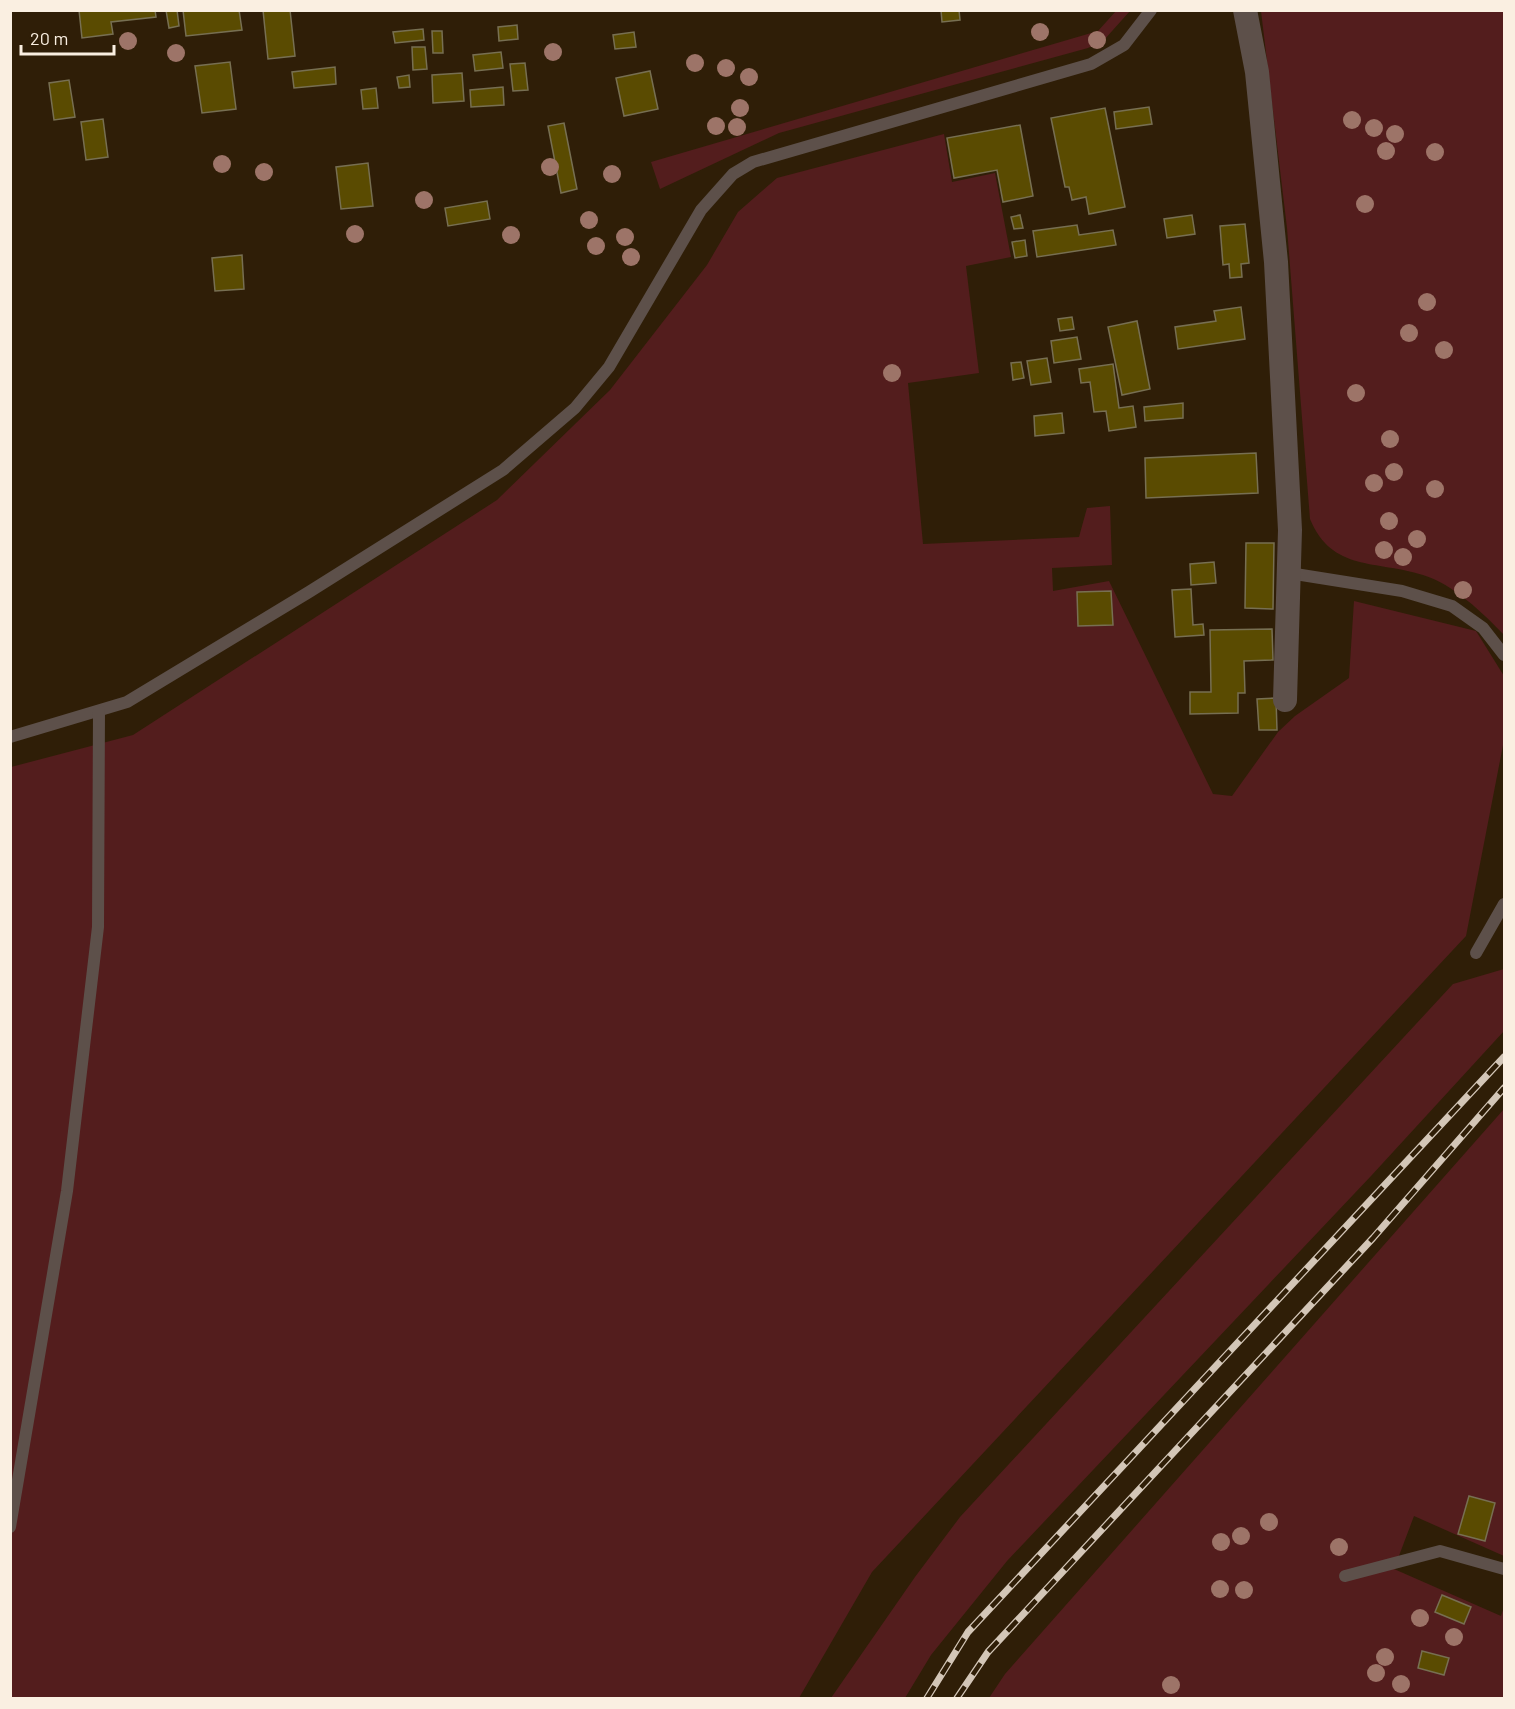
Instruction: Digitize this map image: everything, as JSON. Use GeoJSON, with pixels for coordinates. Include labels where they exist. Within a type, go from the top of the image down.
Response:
{"type":"FeatureCollection","features":[{"type":"Feature","properties":{"kind":"street"},"geometry":{"type":"LineString","coordinates":[[1245,10],[1257,72],[1276,262],[1290,530],[1285,700]]}},
{"type":"Feature","properties":{"kind":"lane"},"geometry":{"type":"LineString","coordinates":[[10,737],[127,702],[309,592],[503,470],[575,408],[609,367],[688,230],[716,190],[733,174],[753,162],[1092,64],[1124,45],[1151,10]]}},
{"type":"Feature","properties":{"kind":"lane"},"geometry":{"type":"LineString","coordinates":[[1289,573],[1402,591],[1452,606],[1483,628],[1504,655]]}},
{"type":"Feature","properties":{"kind":"lane"},"geometry":{"type":"LineString","coordinates":[[10,1527],[67,1191],[98,927],[99,711]]}},
{"type":"Feature","properties":{"kind":"lane"},"geometry":{"type":"LineString","coordinates":[[1476,953],[1504,904]]}},
{"type":"Feature","properties":{"kind":"lane"},"geometry":{"type":"LineString","coordinates":[[1345,1576],[1440,1551],[1504,1569]]}},
{"type":"Feature","properties":{"kind":"shaded area"},"geometry":{"type":"Polygon","coordinates":[[[1116,11],[1130,11],[1104,40],[1088,48],[779,133],[660,189],[651,162],[1098,31],[1116,11]]]}},
{"type":"Feature","properties":{"kind":"shaded area"},"geometry":{"type":"Polygon","coordinates":[[[1261,11],[1504,11],[1504,635],[1467,600],[1434,579],[1406,570],[1372,565],[1343,556],[1330,548],[1319,536],[1310,519],[1287,228],[1261,11]]]}},
{"type":"Feature","properties":{"kind":"shaded area"},"geometry":{"type":"Polygon","coordinates":[[[944,134],[952,182],[995,173],[1011,257],[966,266],[979,373],[908,383],[923,544],[1079,537],[1087,508],[1110,506],[1112,565],[1052,568],[1053,591],[1109,581],[1213,794],[1232,796],[1278,732],[1295,716],[1349,678],[1354,601],[1476,631],[1504,676],[1504,740],[1466,936],[872,1572],[799,1698],[11,1698],[11,767],[133,735],[497,500],[610,390],[707,265],[738,212],[777,178],[944,134]]]}},
{"type":"Feature","properties":{"kind":"shaded area"},"geometry":{"type":"Polygon","coordinates":[[[1504,969],[1504,1031],[1371,1176],[1007,1561],[931,1655],[905,1698],[831,1698],[915,1577],[960,1517],[1453,984],[1504,969]]]}},
{"type":"Feature","properties":{"kind":"shaded area"},"geometry":{"type":"Polygon","coordinates":[[[1504,1109],[1504,1556],[1414,1516],[1394,1569],[1501,1616],[1504,1607],[1504,1698],[989,1698],[1005,1674],[1504,1109]]]}},
{"type":"Feature","properties":{"kind":"building"},"geometry":{"type":"Polygon","coordinates":[[[79,10],[155,10],[156,17],[111,22],[113,34],[82,38],[79,10]]]}},
{"type":"Feature","properties":{"kind":"building"},"geometry":{"type":"Polygon","coordinates":[[[166,10],[177,10],[179,26],[169,28],[166,10]]]}},
{"type":"Feature","properties":{"kind":"building"},"geometry":{"type":"Polygon","coordinates":[[[183,10],[239,10],[242,30],[186,36],[183,10]]]}},
{"type":"Feature","properties":{"kind":"building"},"geometry":{"type":"Polygon","coordinates":[[[263,10],[290,10],[295,56],[268,59],[263,10]]]}},
{"type":"Feature","properties":{"kind":"building"},"geometry":{"type":"Polygon","coordinates":[[[941,10],[959,10],[960,20],[942,22],[941,10]]]}},
{"type":"Feature","properties":{"kind":"building"},"geometry":{"type":"Polygon","coordinates":[[[517,25],[518,39],[499,41],[498,27],[517,25]]]}},
{"type":"Feature","properties":{"kind":"building"},"geometry":{"type":"Polygon","coordinates":[[[423,29],[424,40],[395,43],[393,32],[423,29]]]}},
{"type":"Feature","properties":{"kind":"building"},"geometry":{"type":"Polygon","coordinates":[[[432,31],[442,31],[443,53],[433,53],[432,31]]]}},
{"type":"Feature","properties":{"kind":"building"},"geometry":{"type":"Polygon","coordinates":[[[634,32],[636,47],[615,49],[613,35],[634,32]]]}},
{"type":"Feature","properties":{"kind":"building"},"geometry":{"type":"Polygon","coordinates":[[[412,47],[425,47],[427,69],[413,70],[412,47]]]}},
{"type":"Feature","properties":{"kind":"building"},"geometry":{"type":"Polygon","coordinates":[[[501,52],[503,68],[475,71],[473,55],[501,52]]]}},
{"type":"Feature","properties":{"kind":"building"},"geometry":{"type":"Polygon","coordinates":[[[230,62],[236,109],[202,113],[195,66],[230,62]]]}},
{"type":"Feature","properties":{"kind":"building"},"geometry":{"type":"Polygon","coordinates":[[[525,63],[528,90],[513,91],[510,64],[525,63]]]}},
{"type":"Feature","properties":{"kind":"building"},"geometry":{"type":"Polygon","coordinates":[[[335,67],[336,84],[294,88],[292,72],[335,67]]]}},
{"type":"Feature","properties":{"kind":"building"},"geometry":{"type":"Polygon","coordinates":[[[650,71],[658,109],[624,116],[616,78],[650,71]]]}},
{"type":"Feature","properties":{"kind":"building"},"geometry":{"type":"Polygon","coordinates":[[[462,73],[464,101],[433,103],[432,75],[462,73]]]}},
{"type":"Feature","properties":{"kind":"building"},"geometry":{"type":"Polygon","coordinates":[[[409,75],[410,87],[399,88],[397,77],[409,75]]]}},
{"type":"Feature","properties":{"kind":"building"},"geometry":{"type":"Polygon","coordinates":[[[69,80],[75,117],[54,120],[49,83],[69,80]]]}},
{"type":"Feature","properties":{"kind":"building"},"geometry":{"type":"Polygon","coordinates":[[[503,87],[504,105],[471,107],[470,90],[503,87]]]}},
{"type":"Feature","properties":{"kind":"building"},"geometry":{"type":"Polygon","coordinates":[[[376,88],[378,108],[363,109],[361,90],[376,88]]]}},
{"type":"Feature","properties":{"kind":"building"},"geometry":{"type":"Polygon","coordinates":[[[1149,107],[1152,124],[1116,129],[1114,112],[1149,107]]]}},
{"type":"Feature","properties":{"kind":"building"},"geometry":{"type":"Polygon","coordinates":[[[1105,108],[1125,207],[1089,214],[1086,197],[1072,200],[1069,187],[1065,187],[1051,118],[1105,108]]]}},
{"type":"Feature","properties":{"kind":"building"},"geometry":{"type":"Polygon","coordinates":[[[103,119],[108,157],[86,160],[81,122],[103,119]]]}},
{"type":"Feature","properties":{"kind":"building"},"geometry":{"type":"Polygon","coordinates":[[[564,123],[577,189],[561,193],[548,126],[564,123]]]}},
{"type":"Feature","properties":{"kind":"building"},"geometry":{"type":"Polygon","coordinates":[[[1020,125],[1033,196],[1003,202],[997,170],[954,178],[947,138],[1020,125]]]}},
{"type":"Feature","properties":{"kind":"building"},"geometry":{"type":"Polygon","coordinates":[[[368,163],[373,206],[341,209],[336,167],[368,163]]]}},
{"type":"Feature","properties":{"kind":"building"},"geometry":{"type":"Polygon","coordinates":[[[487,201],[490,219],[448,226],[445,208],[487,201]]]}},
{"type":"Feature","properties":{"kind":"building"},"geometry":{"type":"Polygon","coordinates":[[[1020,215],[1023,228],[1014,229],[1011,217],[1020,215]]]}},
{"type":"Feature","properties":{"kind":"building"},"geometry":{"type":"Polygon","coordinates":[[[1192,215],[1195,234],[1167,238],[1164,219],[1192,215]]]}},
{"type":"Feature","properties":{"kind":"building"},"geometry":{"type":"Polygon","coordinates":[[[1245,224],[1249,263],[1241,264],[1242,277],[1230,278],[1229,264],[1223,265],[1220,226],[1245,224]]]}},
{"type":"Feature","properties":{"kind":"building"},"geometry":{"type":"Polygon","coordinates":[[[1077,225],[1079,235],[1113,230],[1116,245],[1037,257],[1033,231],[1077,225]]]}},
{"type":"Feature","properties":{"kind":"building"},"geometry":{"type":"Polygon","coordinates":[[[1025,240],[1027,256],[1015,258],[1012,242],[1025,240]]]}},
{"type":"Feature","properties":{"kind":"building"},"geometry":{"type":"Polygon","coordinates":[[[242,255],[244,289],[215,291],[212,258],[242,255]]]}},
{"type":"Feature","properties":{"kind":"building"},"geometry":{"type":"Polygon","coordinates":[[[1241,307],[1245,339],[1178,349],[1175,327],[1216,321],[1214,311],[1241,307]]]}},
{"type":"Feature","properties":{"kind":"building"},"geometry":{"type":"Polygon","coordinates":[[[1072,317],[1074,329],[1060,331],[1058,319],[1072,317]]]}},
{"type":"Feature","properties":{"kind":"building"},"geometry":{"type":"Polygon","coordinates":[[[1137,321],[1150,389],[1122,395],[1108,327],[1137,321]]]}},
{"type":"Feature","properties":{"kind":"building"},"geometry":{"type":"Polygon","coordinates":[[[1077,337],[1081,359],[1054,363],[1051,341],[1077,337]]]}},
{"type":"Feature","properties":{"kind":"building"},"geometry":{"type":"Polygon","coordinates":[[[1047,358],[1051,382],[1031,385],[1027,361],[1047,358]]]}},
{"type":"Feature","properties":{"kind":"building"},"geometry":{"type":"Polygon","coordinates":[[[1021,362],[1024,378],[1013,380],[1011,363],[1021,362]]]}},
{"type":"Feature","properties":{"kind":"building"},"geometry":{"type":"Polygon","coordinates":[[[1113,364],[1119,408],[1133,406],[1136,427],[1109,431],[1106,411],[1094,412],[1090,382],[1081,383],[1079,369],[1113,364]]]}},
{"type":"Feature","properties":{"kind":"building"},"geometry":{"type":"Polygon","coordinates":[[[1183,403],[1183,418],[1145,421],[1144,407],[1183,403]]]}},
{"type":"Feature","properties":{"kind":"building"},"geometry":{"type":"Polygon","coordinates":[[[1062,413],[1064,433],[1035,436],[1034,416],[1062,413]]]}},
{"type":"Feature","properties":{"kind":"building"},"geometry":{"type":"Polygon","coordinates":[[[1256,453],[1258,493],[1146,498],[1145,458],[1256,453]]]}},
{"type":"Feature","properties":{"kind":"building"},"geometry":{"type":"Polygon","coordinates":[[[1246,543],[1274,543],[1273,609],[1245,608],[1246,543]]]}},
{"type":"Feature","properties":{"kind":"building"},"geometry":{"type":"Polygon","coordinates":[[[1214,562],[1216,583],[1191,585],[1190,564],[1214,562]]]}},
{"type":"Feature","properties":{"kind":"building"},"geometry":{"type":"Polygon","coordinates":[[[1191,589],[1193,625],[1203,624],[1204,635],[1175,637],[1172,590],[1191,589]]]}},
{"type":"Feature","properties":{"kind":"building"},"geometry":{"type":"Polygon","coordinates":[[[1111,591],[1113,625],[1078,626],[1077,592],[1111,591]]]}},
{"type":"Feature","properties":{"kind":"building"},"geometry":{"type":"Polygon","coordinates":[[[1272,629],[1273,660],[1244,661],[1245,693],[1238,693],[1238,713],[1190,714],[1190,692],[1211,692],[1210,630],[1272,629]]]}},
{"type":"Feature","properties":{"kind":"building"},"geometry":{"type":"Polygon","coordinates":[[[1276,698],[1277,730],[1259,730],[1257,699],[1276,698]]]}},
{"type":"Feature","properties":{"kind":"building"},"geometry":{"type":"Polygon","coordinates":[[[1469,1496],[1495,1503],[1485,1541],[1458,1534],[1469,1496]]]}},
{"type":"Feature","properties":{"kind":"building"},"geometry":{"type":"Polygon","coordinates":[[[1442,1595],[1471,1607],[1464,1624],[1435,1612],[1442,1595]]]}},
{"type":"Feature","properties":{"kind":"building"},"geometry":{"type":"Polygon","coordinates":[[[1422,1651],[1449,1658],[1444,1675],[1418,1668],[1422,1651]]]}},
{"type":"Feature","properties":{"kind":"railway"},"geometry":{"type":"LineString","coordinates":[[927,1698],[968,1632],[1504,1057]]}},
{"type":"Feature","properties":{"kind":"railway"},"geometry":{"type":"LineString","coordinates":[[957,1698],[988,1652],[1373,1238],[1504,1088]]}}]}
